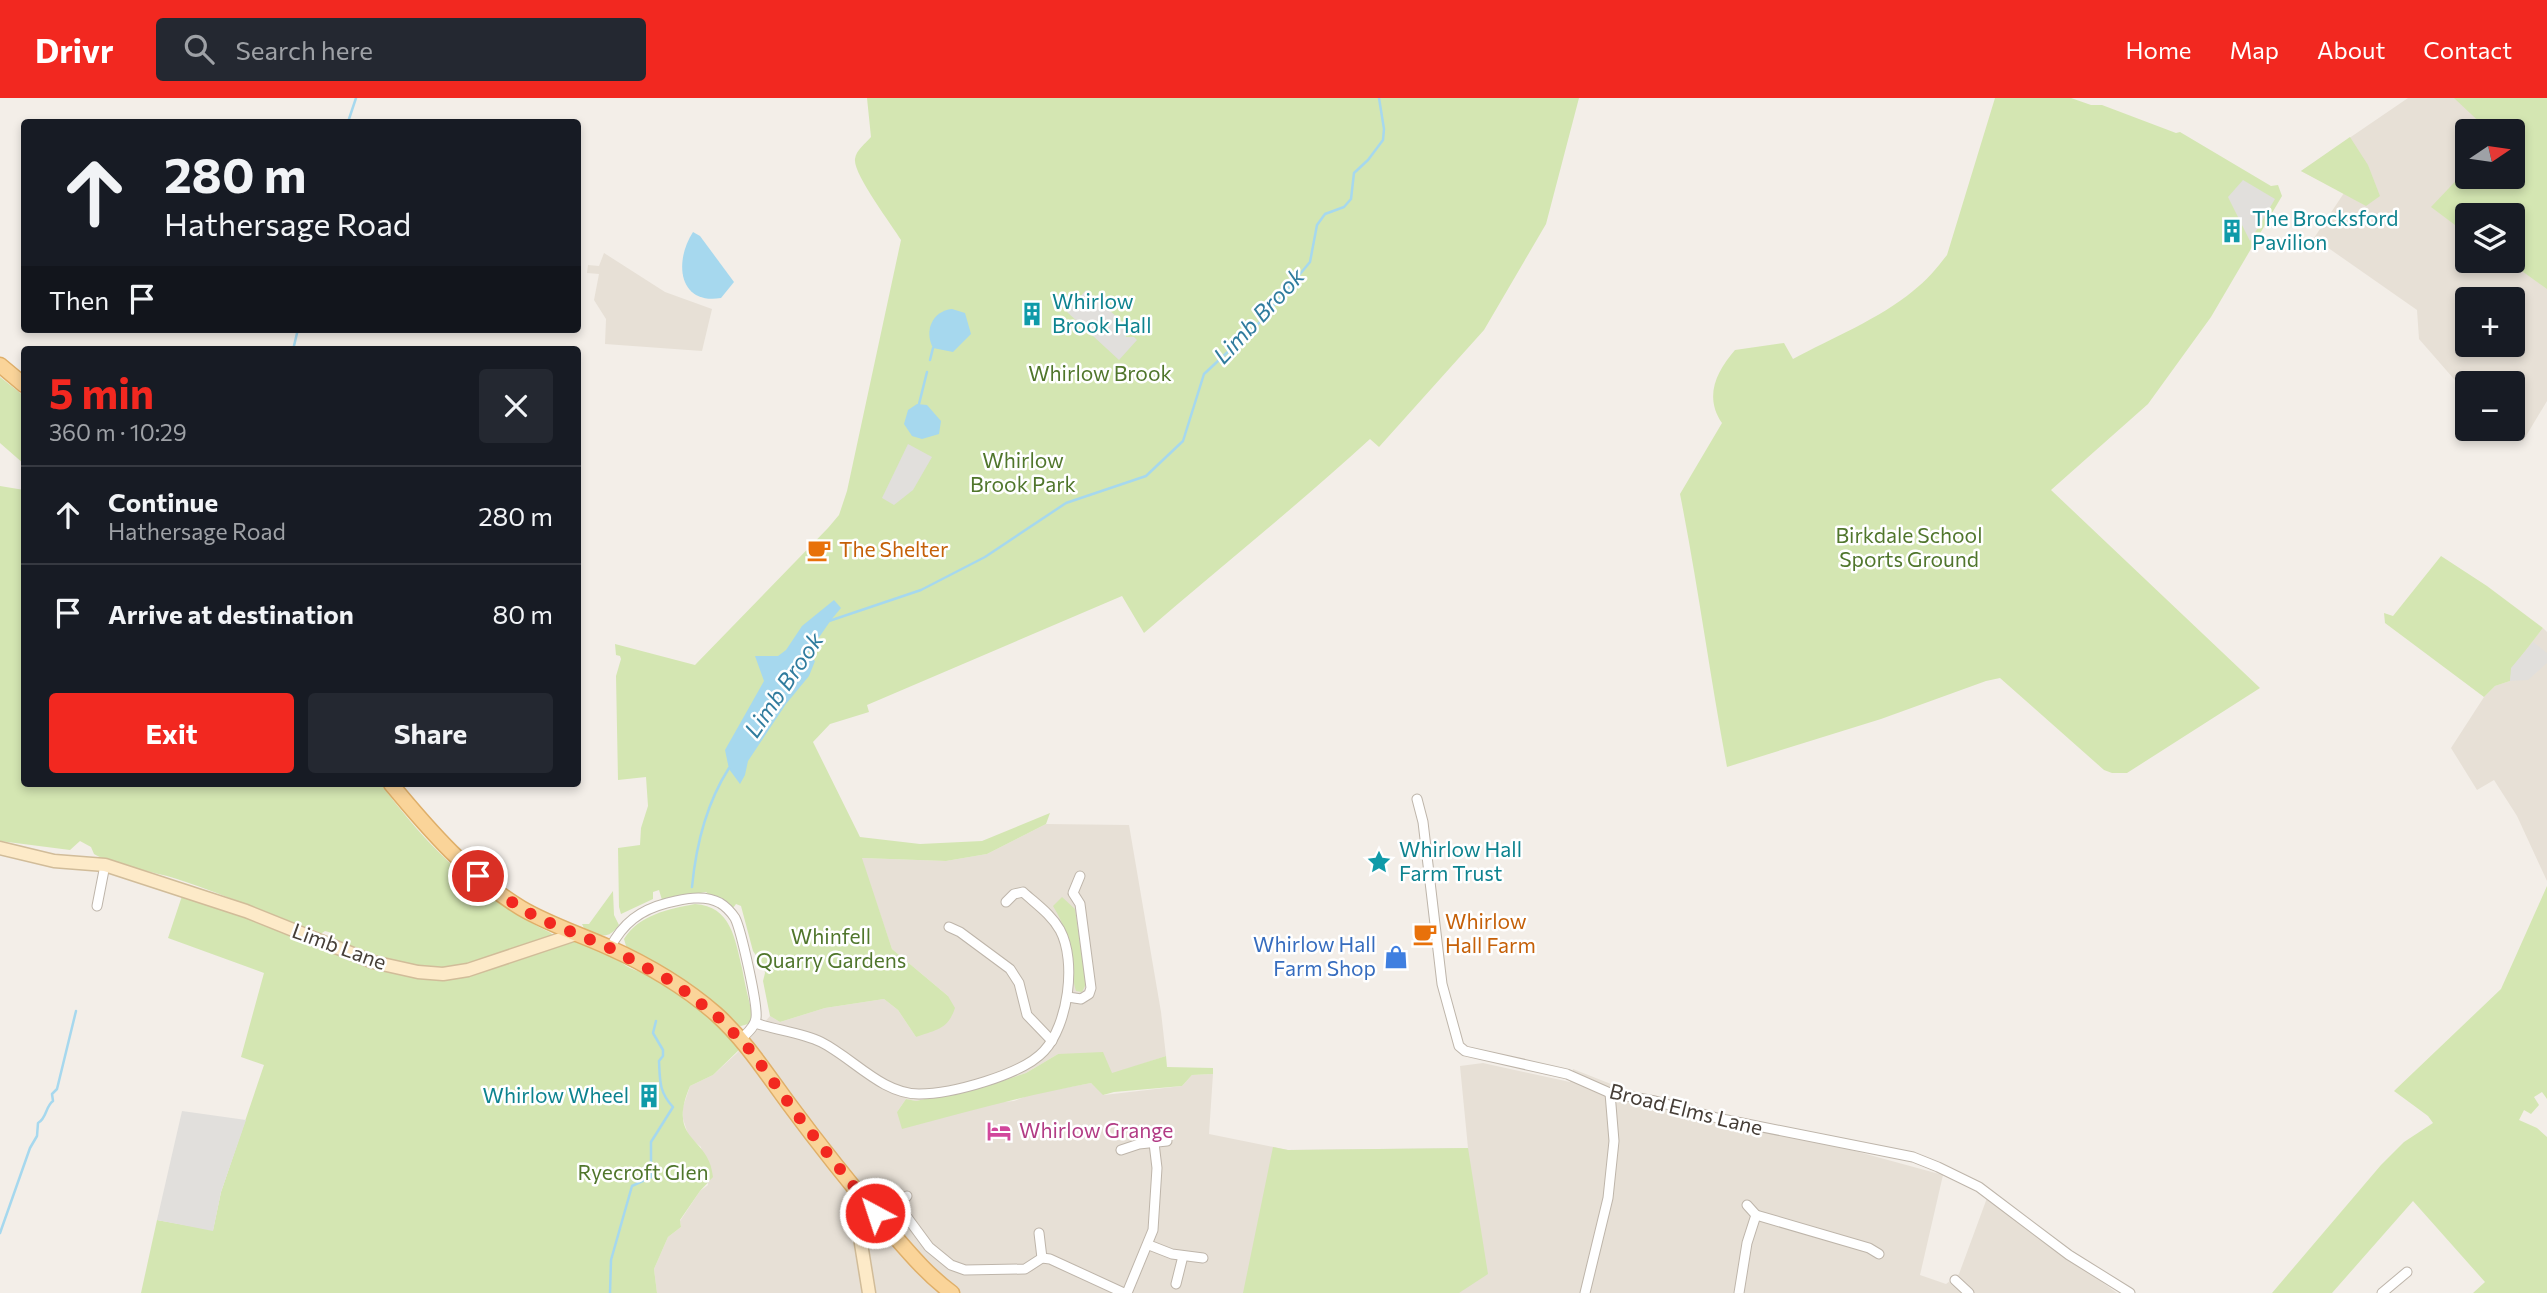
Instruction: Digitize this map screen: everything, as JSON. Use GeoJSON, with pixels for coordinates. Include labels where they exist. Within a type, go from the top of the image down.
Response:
{"type":"FeatureCollection","features":[{"type":"Feature","properties":{"kind":"main road"},"geometry":{"type":"LineString","coordinates":[[0,365],[21,382]]}},
{"type":"Feature","properties":{"kind":"main road"},"geometry":{"type":"LineString","coordinates":[[394,787],[417,815],[478,876],[520,907],[610,948],[695,997],[741,1039],[861,1197],[911,1255],[952,1293]]}},
{"type":"Feature","properties":{"kind":"street","name":"Broad Elms Lane"},"geometry":{"type":"LineString","coordinates":[[1417,799],[1423,822],[1442,984],[1459,1046],[1465,1051],[1490,1059],[1567,1074],[1610,1093],[1655,1101],[1763,1129],[1913,1157],[1979,1187],[2058,1247],[2130,1293]]}},
{"type":"Feature","properties":{"kind":"street","name":"Limb Lane"},"geometry":{"type":"LineString","coordinates":[[0,848],[54,861],[105,865],[246,911],[373,962],[418,972],[443,974],[468,970],[576,934]]}},
{"type":"Feature","properties":{"kind":"street"},"geometry":{"type":"LineString","coordinates":[[97,906],[105,865]]}},
{"type":"Feature","properties":{"kind":"street"},"geometry":{"type":"LineString","coordinates":[[1068,997],[1081,999],[1091,988],[1080,904],[1073,892],[1080,876]]}},
{"type":"Feature","properties":{"kind":"street"},"geometry":{"type":"LineString","coordinates":[[755,1023],[819,1041],[885,1084],[917,1094],[942,1092],[1032,1062],[1052,1041],[1064,1016],[1068,997],[1068,966],[1061,932],[1050,916],[1023,892],[1014,894],[1006,902]]}},
{"type":"Feature","properties":{"kind":"street"},"geometry":{"type":"LineString","coordinates":[[610,948],[625,925],[643,912],[683,900],[705,898],[720,903],[735,919],[743,940],[756,1013],[755,1023],[741,1039]]}},
{"type":"Feature","properties":{"kind":"street"},"geometry":{"type":"LineString","coordinates":[[950,927],[1010,968],[1019,983],[1027,1016],[1052,1041]]}},
{"type":"Feature","properties":{"kind":"street"},"geometry":{"type":"LineString","coordinates":[[1585,1293],[1608,1198],[1614,1141],[1610,1093]]}},
{"type":"Feature","properties":{"kind":"street"},"geometry":{"type":"LineString","coordinates":[[1121,1150],[1139,1144],[1167,1141]]}},
{"type":"Feature","properties":{"kind":"street"},"geometry":{"type":"LineString","coordinates":[[907,1196],[894,1201],[929,1247],[951,1265],[965,1270],[1025,1269],[1042,1258],[1050,1259],[1126,1293],[1149,1245],[1153,1230],[1157,1168],[1154,1143]]}},
{"type":"Feature","properties":{"kind":"street"},"geometry":{"type":"LineString","coordinates":[[861,1197],[858,1225],[869,1293]]}},
{"type":"Feature","properties":{"kind":"street"},"geometry":{"type":"LineString","coordinates":[[1747,1205],[1756,1215],[1869,1248],[1879,1254]]}},
{"type":"Feature","properties":{"kind":"street"},"geometry":{"type":"LineString","coordinates":[[1739,1293],[1747,1242],[1756,1215]]}},
{"type":"Feature","properties":{"kind":"street"},"geometry":{"type":"LineString","coordinates":[[1039,1233],[1042,1258]]}},
{"type":"Feature","properties":{"kind":"street"},"geometry":{"type":"LineString","coordinates":[[1149,1245],[1183,1256],[1203,1258]]}},
{"type":"Feature","properties":{"kind":"street"},"geometry":{"type":"LineString","coordinates":[[1177,1284],[1183,1256]]}},
{"type":"Feature","properties":{"kind":"street"},"geometry":{"type":"LineString","coordinates":[[2382,1293],[2407,1272]]}},
{"type":"Feature","properties":{"kind":"street"},"geometry":{"type":"LineString","coordinates":[[1955,1280],[1969,1293]]}},
{"type":"Feature","properties":{"kind":"shaded area"},"geometry":{"type":"Polygon","coordinates":[[[2408,98],[2547,98],[2547,401],[2525,438],[2525,371],[2455,371],[2455,380],[2419,339],[2417,310],[2314,238],[2344,193],[2301,171],[2408,98]]]}},
{"type":"Feature","properties":{"kind":"shaded area"},"geometry":{"type":"Polygon","coordinates":[[[2243,180],[2275,199],[2250,241],[2228,197],[2243,180]]]}},
{"type":"Feature","properties":{"kind":"shaded area"},"geometry":{"type":"Polygon","coordinates":[[[604,253],[665,292],[712,309],[702,351],[605,344],[606,319],[594,300],[599,274],[587,273],[588,265],[599,266],[604,253]]]}},
{"type":"Feature","properties":{"kind":"shaded area"},"geometry":{"type":"Polygon","coordinates":[[[1086,290],[1125,324],[1126,337],[1134,337],[1137,340],[1119,360],[1067,312],[1086,290]]]}},
{"type":"Feature","properties":{"kind":"shaded area"},"geometry":{"type":"Polygon","coordinates":[[[908,444],[932,457],[913,490],[894,505],[882,498],[908,444]]]}},
{"type":"Feature","properties":{"kind":"shaded area"},"geometry":{"type":"Polygon","coordinates":[[[2543,628],[2547,632],[2547,881],[2517,816],[2494,780],[2477,790],[2451,748],[2484,697],[2495,686],[2510,681],[2511,668],[2543,628]]]}},
{"type":"Feature","properties":{"kind":"shaded area"},"geometry":{"type":"Polygon","coordinates":[[[2533,642],[2547,653],[2547,663],[2528,680],[2510,681],[2511,668],[2533,642]]]}},
{"type":"Feature","properties":{"kind":"shaded area"},"geometry":{"type":"Polygon","coordinates":[[[1046,824],[1129,825],[1166,1056],[1112,1074],[1058,1054],[1026,1073],[996,1083],[916,1101],[906,1099],[897,1112],[1014,1101],[1032,1094],[1091,1083],[1104,1095],[1182,1086],[1192,1075],[1213,1074],[1209,1134],[1288,1150],[1468,1148],[1460,1066],[1483,1063],[1570,1082],[1573,1069],[1616,1086],[1943,1175],[1920,1275],[1946,1284],[1959,1274],[1987,1198],[2117,1293],[657,1293],[654,1269],[668,1237],[681,1227],[680,1221],[700,1191],[708,1185],[701,1147],[689,1137],[683,1119],[683,1107],[690,1086],[713,1075],[770,1016],[780,1022],[825,1008],[884,999],[898,1010],[916,1037],[948,996],[892,949],[861,858],[946,861],[987,854],[1046,824]]]}},
{"type":"Feature","properties":{"kind":"shaded area"},"geometry":{"type":"Polygon","coordinates":[[[182,1111],[246,1120],[221,1192],[213,1231],[157,1220],[182,1111]]]}},
{"type":"Feature","properties":{"kind":"green space","name":"Whirlow Brook"},"geometry":{"type":"Polygon","coordinates":[[[867,98],[1579,98],[1546,224],[1484,330],[1379,447],[1370,439],[1144,633],[1122,596],[867,705],[869,712],[830,724],[813,742],[860,837],[920,844],[982,841],[1050,813],[1046,824],[987,854],[946,861],[862,858],[892,949],[948,996],[955,1008],[945,1025],[916,1037],[898,1010],[884,999],[825,1008],[780,1022],[770,1016],[763,981],[764,967],[753,951],[741,906],[736,904],[730,912],[706,892],[662,900],[659,890],[653,892],[653,899],[621,914],[619,907],[618,848],[640,845],[641,828],[648,806],[646,777],[618,780],[616,676],[621,659],[616,655],[615,644],[695,665],[828,528],[839,515],[847,491],[901,240],[866,187],[856,166],[857,153],[871,137],[867,98]]]}},
{"type":"Feature","properties":{"kind":"green space","name":"Birkdale School Sports Ground"},"geometry":{"type":"Polygon","coordinates":[[[1995,98],[2071,98],[2091,105],[2102,105],[2176,133],[2180,132],[2271,186],[2278,185],[2282,196],[2211,317],[2148,404],[2051,490],[2260,688],[2127,773],[2104,770],[2000,678],[1727,767],[1680,494],[1722,423],[1713,394],[1718,376],[1735,350],[1784,343],[1793,359],[1886,310],[1927,279],[1947,255],[1995,98]]]}},
{"type":"Feature","properties":{"kind":"green space"},"geometry":{"type":"Polygon","coordinates":[[[2454,98],[2547,98],[2547,289],[2525,273],[2525,203],[2455,203],[2455,225],[2431,207],[2455,182],[2455,189],[2525,189],[2525,119],[2476,119],[2454,98]]]}},
{"type":"Feature","properties":{"kind":"green space"},"geometry":{"type":"Polygon","coordinates":[[[2350,137],[2368,165],[2380,196],[2366,206],[2301,171],[2350,137]]]}},
{"type":"Feature","properties":{"kind":"green space"},"geometry":{"type":"Polygon","coordinates":[[[0,377],[21,394],[21,461],[0,443],[0,377]]]}},
{"type":"Feature","properties":{"kind":"green space"},"geometry":{"type":"Polygon","coordinates":[[[0,486],[21,490],[21,787],[383,787],[417,829],[457,869],[502,905],[553,936],[466,965],[439,968],[413,965],[386,959],[335,941],[332,933],[325,931],[319,935],[195,885],[112,862],[94,854],[91,847],[80,841],[70,850],[0,841],[0,486]]]}},
{"type":"Feature","properties":{"kind":"green space"},"geometry":{"type":"Polygon","coordinates":[[[2441,556],[2543,628],[2512,668],[2510,681],[2495,686],[2484,697],[2385,623],[2384,613],[2393,616],[2441,556]]]}},
{"type":"Feature","properties":{"kind":"green space"},"geometry":{"type":"Polygon","coordinates":[[[2547,886],[2547,1099],[2542,1092],[2534,1097],[2539,1105],[2531,1114],[2524,1110],[2519,1120],[2537,1128],[2547,1137],[2547,1293],[2473,1293],[2485,1282],[2413,1201],[2332,1293],[2272,1293],[2381,1165],[2404,1142],[2433,1123],[2428,1116],[2394,1091],[2501,989],[2547,886]]]}},
{"type":"Feature","properties":{"kind":"green space"},"geometry":{"type":"Polygon","coordinates":[[[613,891],[614,915],[619,925],[607,935],[585,930],[582,924],[589,924],[613,891]]]}},
{"type":"Feature","properties":{"kind":"green space","name":"Ryecroft Glen"},"geometry":{"type":"Polygon","coordinates":[[[183,893],[371,965],[422,979],[459,978],[561,945],[590,943],[605,950],[626,966],[667,985],[700,1010],[742,1047],[713,1075],[690,1086],[683,1118],[686,1129],[710,1163],[713,1177],[680,1220],[681,1227],[668,1237],[654,1269],[657,1293],[141,1293],[157,1220],[213,1230],[221,1192],[264,1065],[241,1057],[264,973],[168,938],[183,893]]]}},
{"type":"Feature","properties":{"kind":"green space"},"geometry":{"type":"Polygon","coordinates":[[[1062,897],[1075,909],[1086,984],[1082,992],[1076,991],[1068,940],[1053,906],[1062,897]]]}},
{"type":"Feature","properties":{"kind":"green space"},"geometry":{"type":"Polygon","coordinates":[[[695,904],[717,911],[724,917],[734,936],[753,1017],[748,1024],[735,1025],[626,946],[624,939],[646,919],[695,904]]]}},
{"type":"Feature","properties":{"kind":"green space"},"geometry":{"type":"Polygon","coordinates":[[[1103,1052],[1112,1073],[1166,1056],[1167,1067],[1213,1068],[1213,1074],[1192,1075],[1182,1086],[1103,1095],[1091,1083],[1020,1098],[902,1129],[897,1112],[906,1099],[916,1101],[996,1083],[1026,1073],[1058,1054],[1103,1052]]]}},
{"type":"Feature","properties":{"kind":"green space"},"geometry":{"type":"Polygon","coordinates":[[[1273,1147],[1288,1150],[1468,1148],[1488,1274],[1459,1293],[1243,1293],[1273,1147]]]}},
{"type":"Feature","properties":{"kind":"water"},"geometry":{"type":"Polygon","coordinates":[[[693,232],[700,236],[734,282],[721,298],[696,295],[688,288],[684,279],[683,256],[693,232]]]}},
{"type":"Feature","properties":{"kind":"water"},"geometry":{"type":"Polygon","coordinates":[[[952,309],[965,313],[971,334],[953,352],[933,348],[929,335],[932,323],[939,314],[952,309]]]}},
{"type":"Feature","properties":{"kind":"water"},"geometry":{"type":"Polygon","coordinates":[[[917,404],[927,405],[941,421],[939,434],[922,439],[912,436],[904,424],[908,410],[917,404]]]}},
{"type":"Feature","properties":{"kind":"water"},"geometry":{"type":"Polygon","coordinates":[[[834,600],[841,608],[807,655],[815,661],[809,676],[786,704],[748,761],[740,784],[729,769],[725,750],[764,681],[755,656],[778,656],[786,650],[802,626],[834,600]]]}},
{"type":"Feature","properties":{"kind":"waterway"},"geometry":{"type":"LineString","coordinates":[[349,119],[356,98]]}},
{"type":"Feature","properties":{"kind":"waterway","name":"Limb Brook"},"geometry":{"type":"LineString","coordinates":[[829,621],[921,590],[985,557],[1066,503],[1146,476],[1183,441],[1204,374],[1260,322],[1310,262],[1317,225],[1325,214],[1344,207],[1351,199],[1354,173],[1383,140],[1379,98]]}},
{"type":"Feature","properties":{"kind":"waterway"},"geometry":{"type":"LineString","coordinates":[[294,346],[297,333]]}},
{"type":"Feature","properties":{"kind":"waterway"},"geometry":{"type":"LineString","coordinates":[[930,360],[933,348]]}},
{"type":"Feature","properties":{"kind":"waterway"},"geometry":{"type":"LineString","coordinates":[[919,404],[927,372]]}},
{"type":"Feature","properties":{"kind":"waterway","name":"Limb Brook"},"geometry":{"type":"LineString","coordinates":[[692,887],[703,825],[729,768]]}},
{"type":"Feature","properties":{"kind":"waterway"},"geometry":{"type":"LineString","coordinates":[[0,1233],[30,1148],[37,1136],[38,1123],[53,1101],[52,1094],[57,1089],[76,1011]]}},
{"type":"Feature","properties":{"kind":"waterway","name":"Limb Brook"},"geometry":{"type":"LineString","coordinates":[[610,1293],[611,1260],[632,1186],[651,1177],[651,1142],[673,1107],[661,1086],[659,1061],[663,1050],[653,1033],[656,1021]]}},
{"type":"Feature","properties":{"kind":"place","name":"The Brocksford Pavilion"},"geometry":{"type":"Point","coordinates":[2232,231]}},
{"type":"Feature","properties":{"kind":"place","name":"Whirlow Brook Hall"},"geometry":{"type":"Point","coordinates":[1032,314]}},
{"type":"Feature","properties":{"kind":"place","name":"The Shelter"},"geometry":{"type":"Point","coordinates":[819,550]}},
{"type":"Feature","properties":{"kind":"place","name":"Whirlow Hall Farm Trust"},"geometry":{"type":"Point","coordinates":[1379,862]}},
{"type":"Feature","properties":{"kind":"place","name":"Whirlow Hall Farm"},"geometry":{"type":"Point","coordinates":[1425,934]}},
{"type":"Feature","properties":{"kind":"place","name":"Whirlow Hall Farm Shop"},"geometry":{"type":"Point","coordinates":[1396,957]}},
{"type":"Feature","properties":{"kind":"place","name":"Whirlow Wheel"},"geometry":{"type":"Point","coordinates":[649,1096]}},
{"type":"Feature","properties":{"kind":"place","name":"Whirlow Grange"},"geometry":{"type":"Point","coordinates":[999,1131]}},
{"type":"Feature","properties":{"kind":"route"},"geometry":{"type":"LineString","coordinates":[[478,876],[504,897],[536,917],[635,960],[695,997],[751,1051],[801,1120],[875,1213]]}},
{"type":"Feature","properties":{"kind":"park label","name":"Whirlow Brook Park"},"geometry":{"type":"Point","coordinates":[1023,473]}},
{"type":"Feature","properties":{"kind":"park label","name":"Whinfell Quarry Gardens"},"geometry":{"type":"Point","coordinates":[831,949]}}]}
